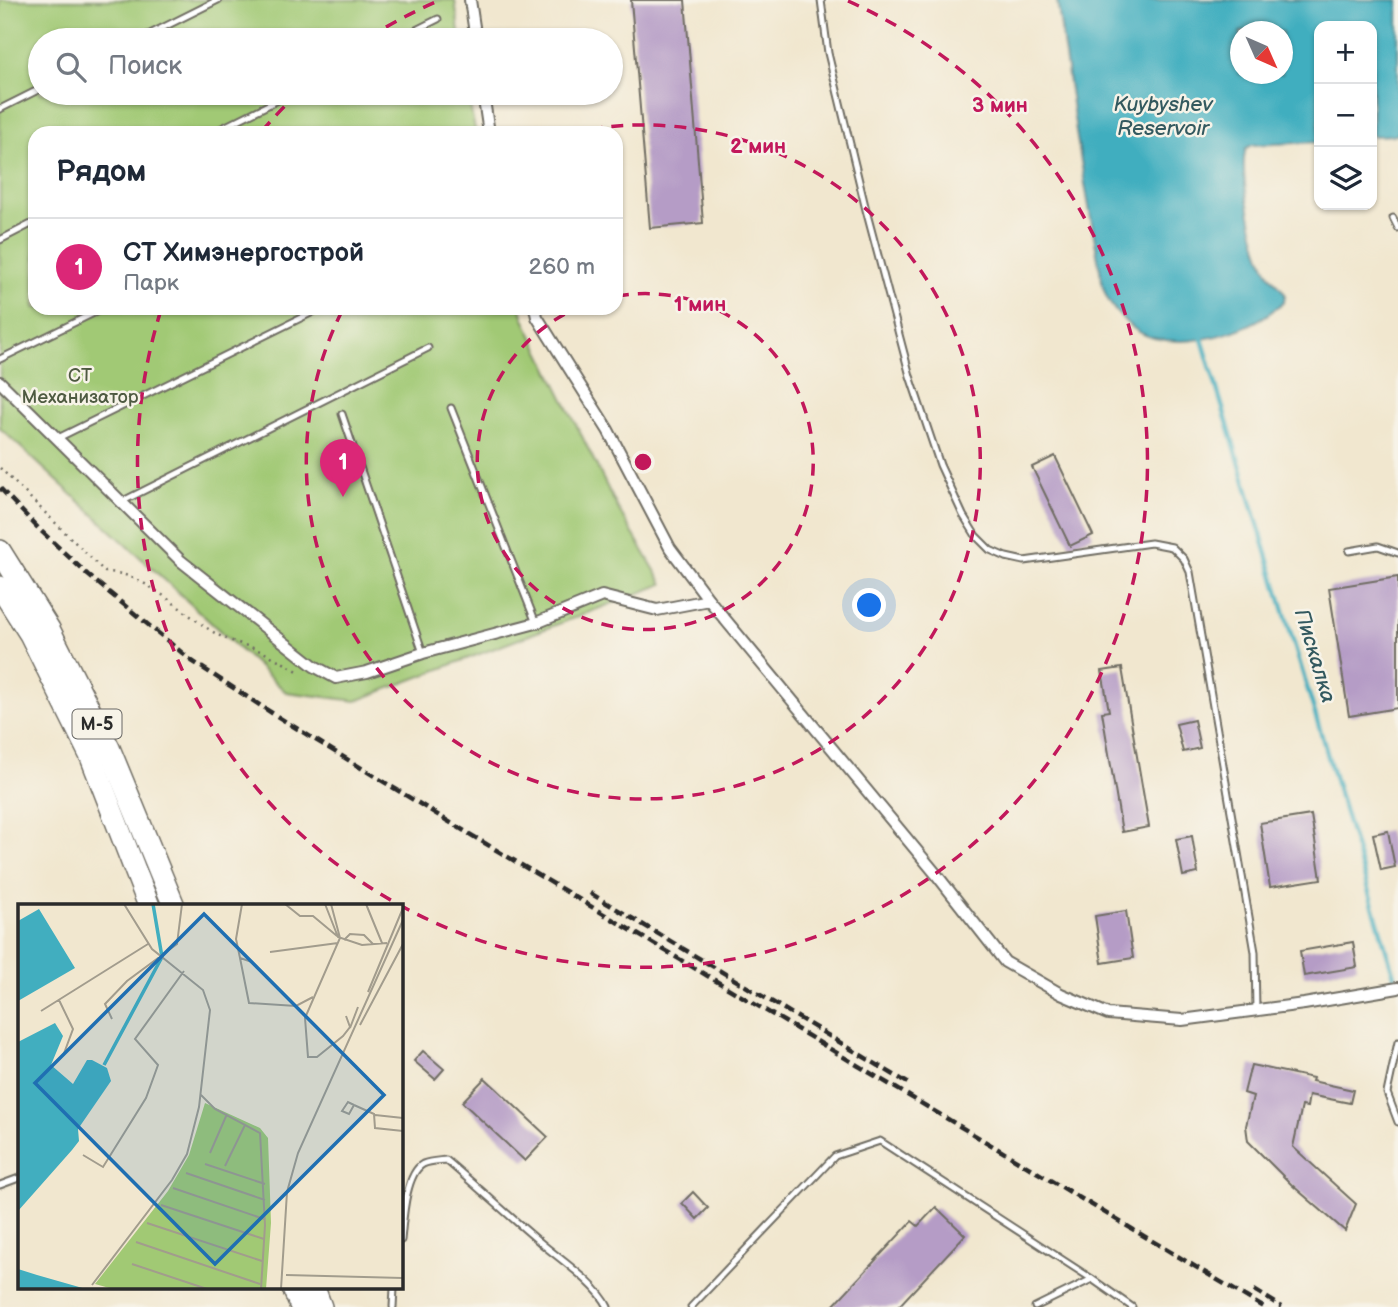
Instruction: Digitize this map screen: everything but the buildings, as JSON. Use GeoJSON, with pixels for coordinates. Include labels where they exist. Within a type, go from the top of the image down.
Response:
{"type":"FeatureCollection","features":[{"type":"Feature","properties":{"kind":"highway","name":"М-5"},"geometry":{"type":"LineString","coordinates":[[0,551],[48,628],[109,748],[173,904]]}},
{"type":"Feature","properties":{"kind":"highway","name":"М-5"},"geometry":{"type":"LineString","coordinates":[[0,587],[30,634],[91,757],[148,904]]}},
{"type":"Feature","properties":{"kind":"highway"},"geometry":{"type":"LineString","coordinates":[[294,1290],[301,1307]]}},
{"type":"Feature","properties":{"kind":"highway"},"geometry":{"type":"LineString","coordinates":[[315,1290],[321,1307]]}},
{"type":"Feature","properties":{"kind":"street"},"geometry":{"type":"LineString","coordinates":[[470,0],[474,28]]}},
{"type":"Feature","properties":{"kind":"street"},"geometry":{"type":"LineString","coordinates":[[485,105],[488,126]]}},
{"type":"Feature","properties":{"kind":"street"},"geometry":{"type":"LineString","coordinates":[[537,315],[608,430],[670,548],[709,600],[936,874],[1005,962],[1061,994],[1108,1014],[1182,1020],[1398,988]]}},
{"type":"Feature","properties":{"kind":"street"},"geometry":{"type":"LineString","coordinates":[[0,382],[181,561],[314,666],[336,678],[366,672],[423,653],[536,623],[602,596],[657,610],[709,600]]}},
{"type":"Feature","properties":{"kind":"lane"},"geometry":{"type":"LineString","coordinates":[[162,28],[218,0]]}},
{"type":"Feature","properties":{"kind":"lane"},"geometry":{"type":"LineString","coordinates":[[821,0],[828,53],[910,376],[940,465],[976,536],[990,550],[1024,561],[1151,543],[1172,547],[1184,559],[1190,572],[1255,951],[1255,1011]]}},
{"type":"Feature","properties":{"kind":"lane"},"geometry":{"type":"LineString","coordinates":[[420,28],[438,19]]}},
{"type":"Feature","properties":{"kind":"lane"},"geometry":{"type":"LineString","coordinates":[[0,109],[28,95]]}},
{"type":"Feature","properties":{"kind":"lane"},"geometry":{"type":"LineString","coordinates":[[226,126],[268,105]]}},
{"type":"Feature","properties":{"kind":"lane"},"geometry":{"type":"LineString","coordinates":[[1393,218],[1398,228]]}},
{"type":"Feature","properties":{"kind":"lane"},"geometry":{"type":"LineString","coordinates":[[0,240],[28,226]]}},
{"type":"Feature","properties":{"kind":"lane"},"geometry":{"type":"LineString","coordinates":[[0,359],[90,315]]}},
{"type":"Feature","properties":{"kind":"lane"},"geometry":{"type":"LineString","coordinates":[[58,438],[307,315]]}},
{"type":"Feature","properties":{"kind":"lane"},"geometry":{"type":"LineString","coordinates":[[120,502],[428,348]]}},
{"type":"Feature","properties":{"kind":"lane"},"geometry":{"type":"LineString","coordinates":[[451,408],[536,623]]}},
{"type":"Feature","properties":{"kind":"lane"},"geometry":{"type":"LineString","coordinates":[[342,414],[423,653]]}},
{"type":"Feature","properties":{"kind":"lane"},"geometry":{"type":"LineString","coordinates":[[1349,551],[1378,547],[1398,553]]}},
{"type":"Feature","properties":{"kind":"lane"},"geometry":{"type":"LineString","coordinates":[[1398,1042],[1387,1093],[1398,1122]]}},
{"type":"Feature","properties":{"kind":"lane"},"geometry":{"type":"LineString","coordinates":[[691,1307],[835,1156],[880,1141],[1132,1307]]}},
{"type":"Feature","properties":{"kind":"lane"},"geometry":{"type":"LineString","coordinates":[[402,1234],[408,1191],[415,1172],[432,1161],[446,1160],[585,1280],[605,1300],[608,1307]]}},
{"type":"Feature","properties":{"kind":"lane"},"geometry":{"type":"LineString","coordinates":[[0,1185],[18,1178]]}},
{"type":"Feature","properties":{"kind":"lane"},"geometry":{"type":"LineString","coordinates":[[1035,1307],[1092,1279]]}},
{"type":"Feature","properties":{"kind":"path"},"geometry":{"type":"LineString","coordinates":[[0,468],[105,572],[131,576],[182,608],[206,628],[276,658],[307,676]]}},
{"type":"Feature","properties":{"kind":"green space","name":"СТ Механизатор"},"geometry":{"type":"Polygon","coordinates":[[[0,0],[455,0],[458,28],[28,28],[28,105],[470,105],[474,126],[28,126],[28,315],[523,315],[616,505],[663,584],[356,701],[286,692],[0,428],[0,0]]]}},
{"type":"Feature","properties":{"kind":"water","name":"Kuybyshev Reservoir"},"geometry":{"type":"Polygon","coordinates":[[[1057,0],[1398,0],[1398,135],[1377,136],[1377,21],[1314,21],[1314,142],[1252,145],[1246,148],[1244,174],[1253,229],[1268,272],[1285,294],[1284,301],[1257,320],[1224,334],[1188,341],[1170,340],[1146,335],[1122,319],[1110,304],[1103,287],[1057,0]]]}},
{"type":"Feature","properties":{"kind":"waterway","name":"Пискалка"},"geometry":{"type":"LineString","coordinates":[[1202,339],[1398,983]]}},
{"type":"Feature","properties":{"kind":"railway"},"geometry":{"type":"LineString","coordinates":[[0,488],[88,575],[192,661],[275,715],[446,820],[1263,1307]]}},
{"type":"Feature","properties":{"kind":"railway"},"geometry":{"type":"LineString","coordinates":[[590,893],[911,1085]]}},
{"type":"Feature","properties":{"kind":"railway"},"geometry":{"type":"LineString","coordinates":[[1254,1290],[1282,1307]]}},
{"type":"Feature","properties":{"kind":"place","name":"СТ Химэнергострой"},"geometry":{"type":"Point","coordinates":[343,497]}}]}
